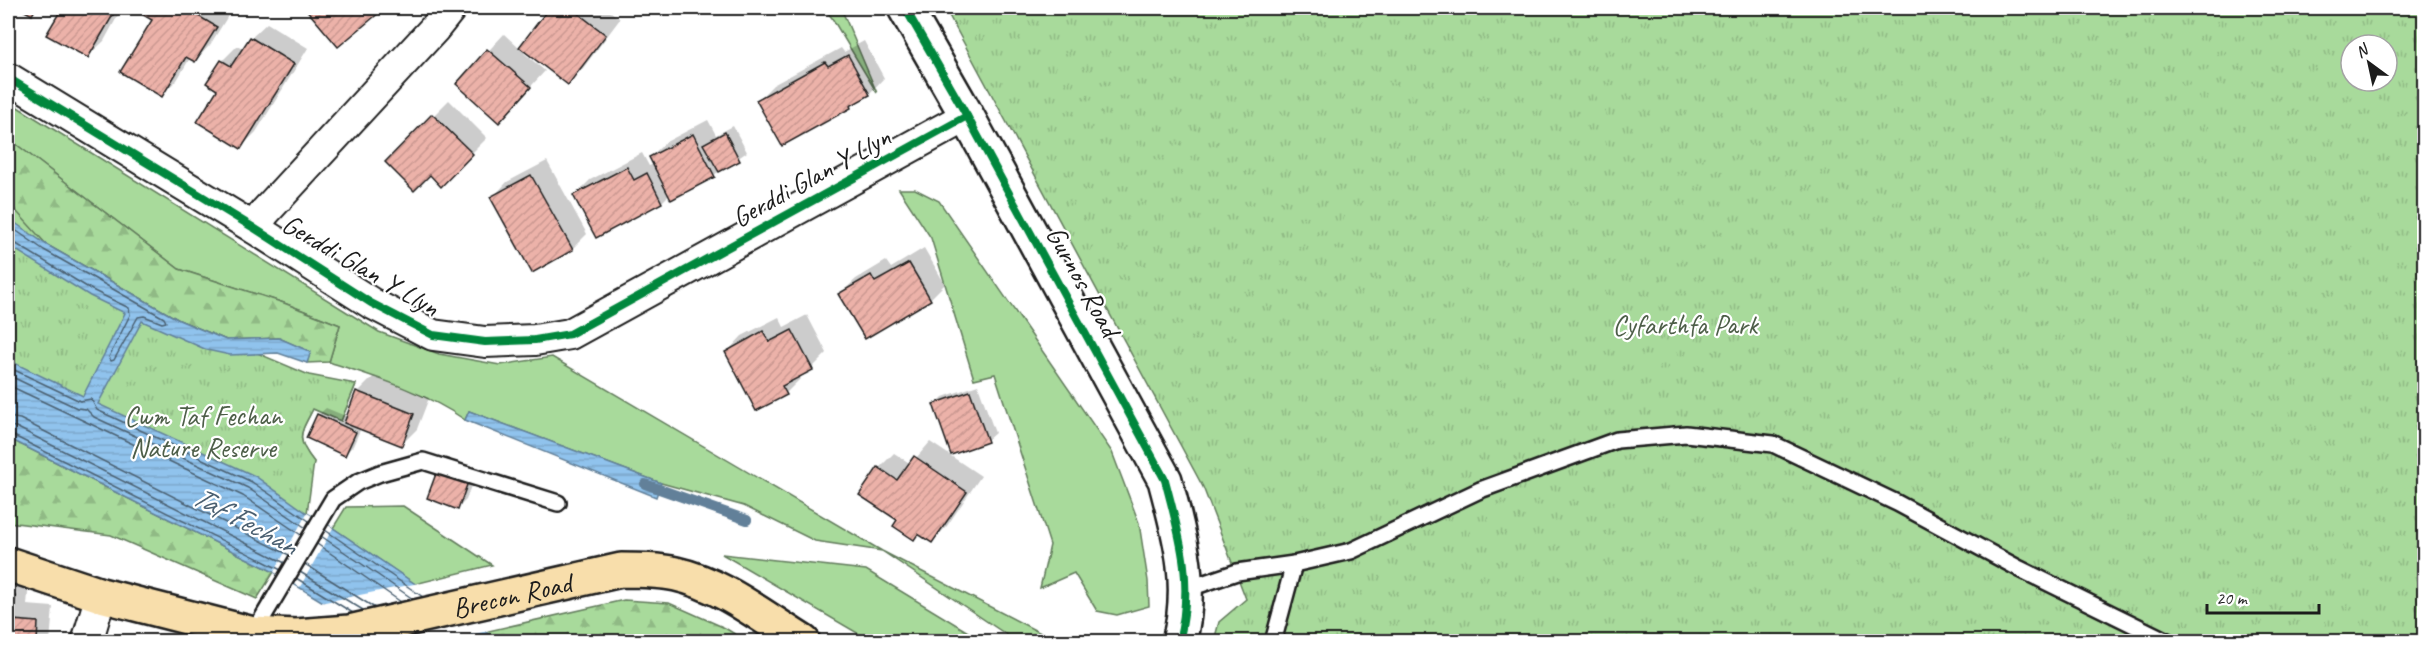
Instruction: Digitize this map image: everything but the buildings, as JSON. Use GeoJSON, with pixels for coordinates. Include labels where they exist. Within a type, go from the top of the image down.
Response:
{"type":"FeatureCollection","features":[{"type":"Feature","properties":{"kind":"main road","name":"Brecon Road"},"geometry":{"type":"LineString","coordinates":[[8,564],[101,595],[253,634],[296,636],[349,632],[621,570],[649,570],[678,575],[704,585],[729,597],[802,642]]}},
{"type":"Feature","properties":{"kind":"street","name":"Gerddi Glan Y Llyn"},"geometry":{"type":"LineString","coordinates":[[254,228],[265,212],[451,8]]}},
{"type":"Feature","properties":{"kind":"street","name":"Gurnos Road"},"geometry":{"type":"LineString","coordinates":[[904,8],[967,117],[1164,480],[1181,541],[1187,589],[1179,642]]}},
{"type":"Feature","properties":{"kind":"street","name":"Gerddi Glan Y Llyn"},"geometry":{"type":"LineString","coordinates":[[8,78],[254,228],[371,303],[433,334],[484,342],[535,340],[570,334],[967,117]]}},
{"type":"Feature","properties":{"kind":"street"},"geometry":{"type":"LineString","coordinates":[[87,642],[101,595]]}},
{"type":"Feature","properties":{"kind":"lane"},"geometry":{"type":"LineString","coordinates":[[1187,589],[1237,572],[1294,564],[1351,551],[1480,490],[1617,440],[1686,434],[1773,444],[1897,503],[2020,569],[2169,642]]}},
{"type":"Feature","properties":{"kind":"lane"},"geometry":{"type":"LineString","coordinates":[[253,634],[333,499],[358,482],[380,473],[423,461],[558,502]]}},
{"type":"Feature","properties":{"kind":"lane"},"geometry":{"type":"LineString","coordinates":[[1273,642],[1294,564]]}},
{"type":"Feature","properties":{"kind":"green space"},"geometry":{"type":"Polygon","coordinates":[[[824,8],[841,8],[877,93],[832,18],[824,8]]]}},
{"type":"Feature","properties":{"kind":"green space","name":"Cyfarthfa Park"},"geometry":{"type":"Polygon","coordinates":[[[945,8],[2424,8],[2424,641],[1214,641],[1219,622],[1246,599],[1203,487],[945,8]]]}},
{"type":"Feature","properties":{"kind":"green space"},"geometry":{"type":"Polygon","coordinates":[[[8,101],[379,332],[439,354],[500,365],[552,357],[882,551],[815,541],[744,506],[661,483],[469,411],[465,420],[417,393],[329,362],[340,325],[284,303],[179,269],[8,138],[8,101]]]}},
{"type":"Feature","properties":{"kind":"green space"},"geometry":{"type":"Polygon","coordinates":[[[8,138],[179,269],[284,303],[340,325],[329,362],[307,363],[310,352],[279,338],[226,340],[179,320],[47,245],[8,218],[8,138]]]}},
{"type":"Feature","properties":{"kind":"green space"},"geometry":{"type":"Polygon","coordinates":[[[899,189],[915,189],[939,201],[1112,452],[1139,523],[1148,581],[1149,606],[1117,615],[1097,611],[1074,573],[1040,588],[1050,545],[995,374],[974,379],[931,238],[899,189]]]}},
{"type":"Feature","properties":{"kind":"green space","name":"Cwm Taf Fechan Nature Reserve"},"geometry":{"type":"Polygon","coordinates":[[[8,202],[47,245],[179,320],[309,375],[356,384],[341,421],[313,409],[305,424],[301,436],[302,441],[314,462],[307,513],[274,572],[8,438],[8,202]]]}},
{"type":"Feature","properties":{"kind":"green space","name":"Cwm Taf Fechan Nature Reserve"},"geometry":{"type":"Polygon","coordinates":[[[8,266],[216,366],[356,384],[341,421],[313,409],[305,424],[301,436],[302,441],[314,462],[274,572],[257,599],[111,535],[8,522],[8,266]]]}},
{"type":"Feature","properties":{"kind":"green space"},"geometry":{"type":"Polygon","coordinates":[[[403,506],[492,565],[415,584],[333,528],[346,507],[403,506]]]}},
{"type":"Feature","properties":{"kind":"green space"},"geometry":{"type":"Polygon","coordinates":[[[882,551],[1056,641],[1016,641],[882,551]]]}},
{"type":"Feature","properties":{"kind":"green space"},"geometry":{"type":"Polygon","coordinates":[[[722,554],[866,570],[983,641],[871,641],[722,554]]]}},
{"type":"Feature","properties":{"kind":"green space"},"geometry":{"type":"Polygon","coordinates":[[[624,600],[669,603],[725,628],[746,641],[499,642],[484,632],[624,600]]]}},
{"type":"Feature","properties":{"kind":"water","name":"Taf Fechan"},"geometry":{"type":"Polygon","coordinates":[[[8,218],[47,245],[179,320],[226,340],[279,338],[311,352],[307,363],[278,353],[230,355],[207,350],[142,321],[98,404],[255,476],[499,641],[387,641],[274,572],[8,438],[8,360],[83,396],[125,313],[90,296],[8,245],[8,218]]]}},
{"type":"Feature","properties":{"kind":"water"},"geometry":{"type":"Polygon","coordinates":[[[469,411],[661,483],[656,497],[465,420],[469,411]]]}},
{"type":"Feature","properties":{"kind":"pier"},"geometry":{"type":"Polygon","coordinates":[[[307,513],[333,528],[300,587],[274,572],[307,513]]]}},
{"type":"Feature","properties":{"kind":"pier"},"geometry":{"type":"Polygon","coordinates":[[[419,583],[488,631],[440,642],[382,642],[320,603],[419,583]]]}},
{"type":"Feature","properties":{"kind":"waterway"},"geometry":{"type":"LineString","coordinates":[[645,484],[747,520]]}},
{"type":"Feature","properties":{"kind":"cycle path"},"geometry":{"type":"LineString","coordinates":[[905,8],[967,116],[1165,480],[1180,540],[1185,579],[1185,599],[1179,642]]}},
{"type":"Feature","properties":{"kind":"cycle path"},"geometry":{"type":"LineString","coordinates":[[8,78],[254,228],[371,303],[433,335],[485,342],[535,340],[570,334],[967,116]]}}]}
